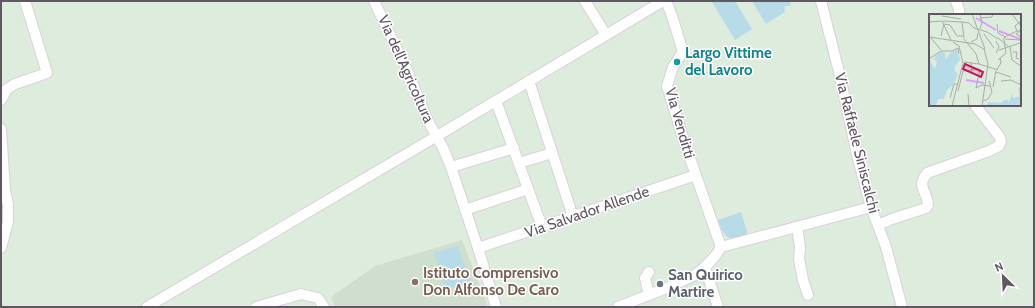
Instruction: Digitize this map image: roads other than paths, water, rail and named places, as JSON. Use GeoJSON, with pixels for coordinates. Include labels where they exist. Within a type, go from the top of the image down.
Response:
{"type":"FeatureCollection","features":[{"type":"Feature","properties":{"kind":"street"},"geometry":{"type":"LineString","coordinates":[[1,100],[7,89],[15,84],[47,73],[25,1]]}},
{"type":"Feature","properties":{"kind":"street","name":"Via dell'Agricoltura"},"geometry":{"type":"LineString","coordinates":[[374,1],[406,68],[427,119],[437,136],[451,167],[496,307]]}},
{"type":"Feature","properties":{"kind":"street"},"geometry":{"type":"LineString","coordinates":[[585,1],[606,35]]}},
{"type":"Feature","properties":{"kind":"street"},"geometry":{"type":"LineString","coordinates":[[147,307],[665,1]]}},
{"type":"Feature","properties":{"kind":"street","name":"Via Venditti"},"geometry":{"type":"LineString","coordinates":[[665,1],[672,16],[683,52],[673,67],[667,86],[685,144],[721,246]]}},
{"type":"Feature","properties":{"kind":"street","name":"Via Raffaele Siniscalchi"},"geometry":{"type":"LineString","coordinates":[[821,1],[839,72],[858,159],[871,207],[886,247],[902,307]]}},
{"type":"Feature","properties":{"kind":"street"},"geometry":{"type":"LineString","coordinates":[[956,1],[959,14]]}},
{"type":"Feature","properties":{"kind":"street"},"geometry":{"type":"LineString","coordinates":[[528,81],[572,217]]}},
{"type":"Feature","properties":{"kind":"street"},"geometry":{"type":"LineString","coordinates":[[496,101],[542,227]]}},
{"type":"Feature","properties":{"kind":"street"},"geometry":{"type":"LineString","coordinates":[[878,225],[926,208],[928,205],[922,179],[927,173],[999,146],[1001,141],[999,136],[976,106]]}},
{"type":"Feature","properties":{"kind":"street"},"geometry":{"type":"LineString","coordinates":[[1,129],[5,190],[8,206],[8,222],[1,248]]}},
{"type":"Feature","properties":{"kind":"street"},"geometry":{"type":"LineString","coordinates":[[451,167],[514,148]]}},
{"type":"Feature","properties":{"kind":"street"},"geometry":{"type":"LineString","coordinates":[[519,163],[552,153]]}},
{"type":"Feature","properties":{"kind":"street","name":"Via Salvador Allende"},"geometry":{"type":"LineString","coordinates":[[478,248],[696,175]]}},
{"type":"Feature","properties":{"kind":"street"},"geometry":{"type":"LineString","coordinates":[[465,210],[528,189]]}},
{"type":"Feature","properties":{"kind":"street"},"geometry":{"type":"LineString","coordinates":[[618,307],[633,304],[649,295],[695,275],[706,268],[721,246],[871,207]]}},
{"type":"Feature","properties":{"kind":"street"},"geometry":{"type":"LineString","coordinates":[[797,227],[800,248],[799,259],[803,280],[808,295]]}},
{"type":"Feature","properties":{"kind":"street"},"geometry":{"type":"LineString","coordinates":[[706,268],[718,307]]}},
{"type":"Feature","properties":{"kind":"street"},"geometry":{"type":"LineString","coordinates":[[649,272],[645,278],[649,295]]}},
{"type":"Feature","properties":{"kind":"street"},"geometry":{"type":"LineString","coordinates":[[256,307],[301,294],[318,298],[324,307]]}},
{"type":"Feature","properties":{"kind":"place","name":"Largo Vittime del Lavoro"},"geometry":{"type":"Point","coordinates":[677,62]}},
{"type":"Feature","properties":{"kind":"place","name":"Istituto Comprensivo Don Alfonso De Caro"},"geometry":{"type":"Point","coordinates":[415,282]}},
{"type":"Feature","properties":{"kind":"place","name":"San Quirico Martire"},"geometry":{"type":"Point","coordinates":[660,284]}}]}
